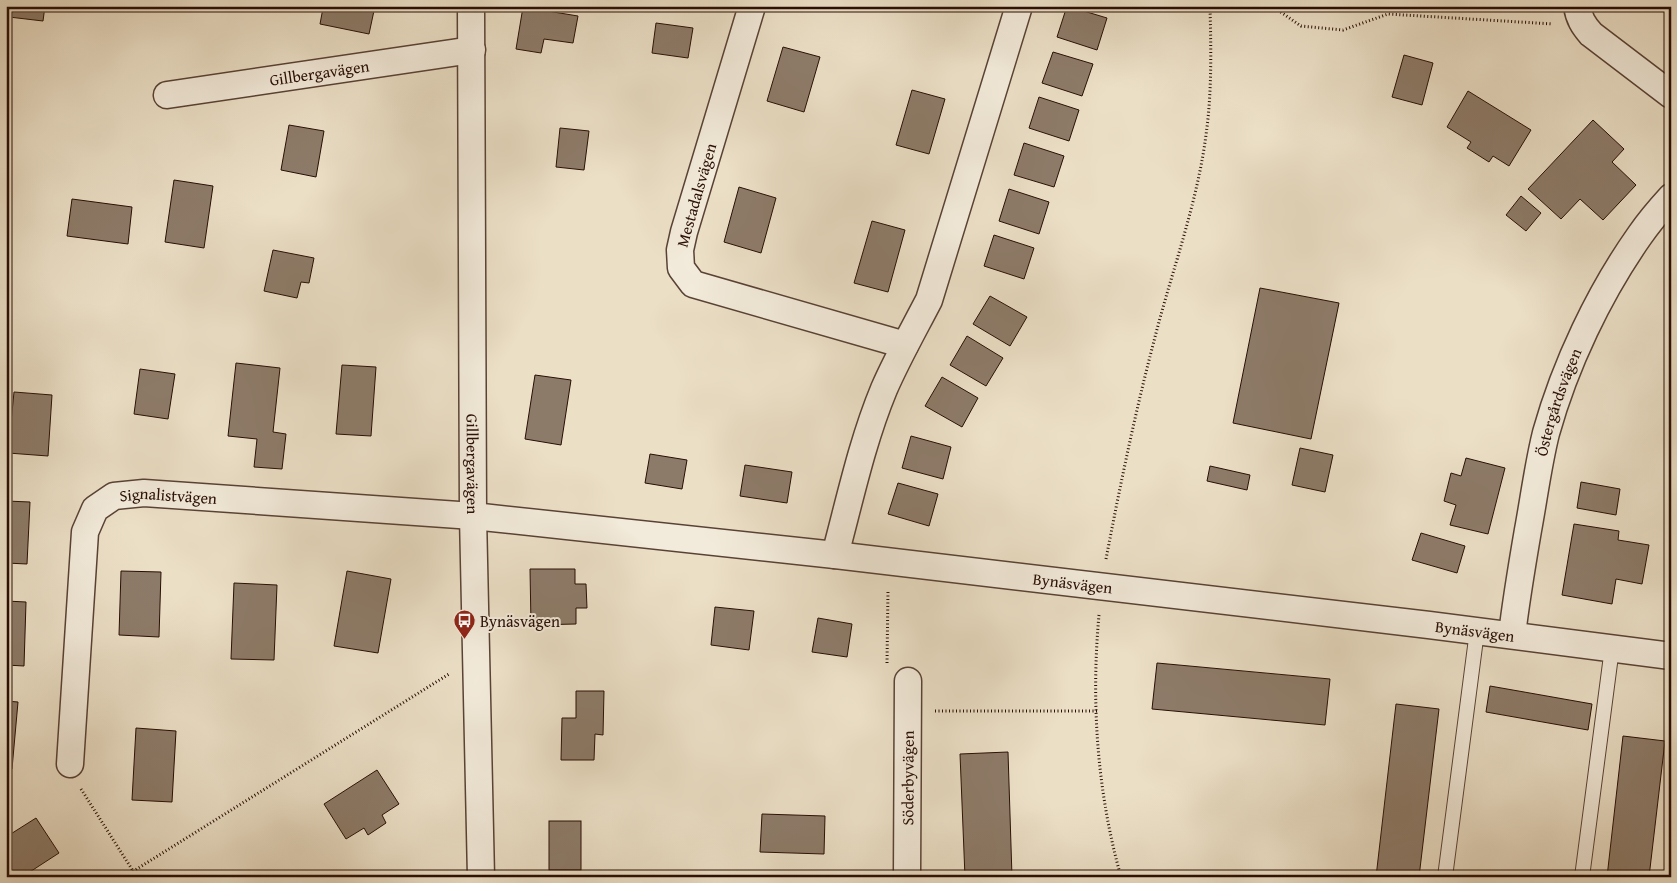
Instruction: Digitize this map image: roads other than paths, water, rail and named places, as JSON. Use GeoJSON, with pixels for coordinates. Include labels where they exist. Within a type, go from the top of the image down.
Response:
{"type":"FeatureCollection","features":[{"type":"Feature","properties":{"kind":"street","name":"Gillbergavägen"},"geometry":{"type":"LineString","coordinates":[[471,6],[473,516],[481,877]]}},
{"type":"Feature","properties":{"kind":"street","name":"Mestadalsvägen"},"geometry":{"type":"LineString","coordinates":[[752,6],[684,232],[680,250],[681,268],[693,284],[905,345]]}},
{"type":"Feature","properties":{"kind":"street"},"geometry":{"type":"LineString","coordinates":[[835,555],[864,444],[884,389],[929,300],[1019,6]]}},
{"type":"Feature","properties":{"kind":"street"},"geometry":{"type":"LineString","coordinates":[[1580,16],[1606,46],[1671,95]]}},
{"type":"Feature","properties":{"kind":"street","name":"Gillbergavägen"},"geometry":{"type":"LineString","coordinates":[[168,95],[472,50]]}},
{"type":"Feature","properties":{"kind":"street","name":"Östergårdsvägen"},"geometry":{"type":"LineString","coordinates":[[1512,635],[1518,586],[1536,481],[1547,433],[1563,383],[1587,327],[1615,274],[1640,234],[1671,197]]}},
{"type":"Feature","properties":{"kind":"street","name":"Signalistvägen"},"geometry":{"type":"LineString","coordinates":[[70,764],[84,532],[95,509],[114,496],[144,493],[473,516]]}},
{"type":"Feature","properties":{"kind":"street","name":"Bynäsvägen"},"geometry":{"type":"LineString","coordinates":[[473,516],[891,561],[1512,635],[1671,656]]}},
{"type":"Feature","properties":{"kind":"street","name":"Söderbyvägen"},"geometry":{"type":"LineString","coordinates":[[907,877],[908,681]]}},
{"type":"Feature","properties":{"kind":"lane"},"geometry":{"type":"LineString","coordinates":[[1445,877],[1478,631]]}},
{"type":"Feature","properties":{"kind":"lane"},"geometry":{"type":"LineString","coordinates":[[1582,877],[1612,648]]}},
{"type":"Feature","properties":{"kind":"place","name":"Bynäsvägen"},"geometry":{"type":"Point","coordinates":[464,640]}}]}
